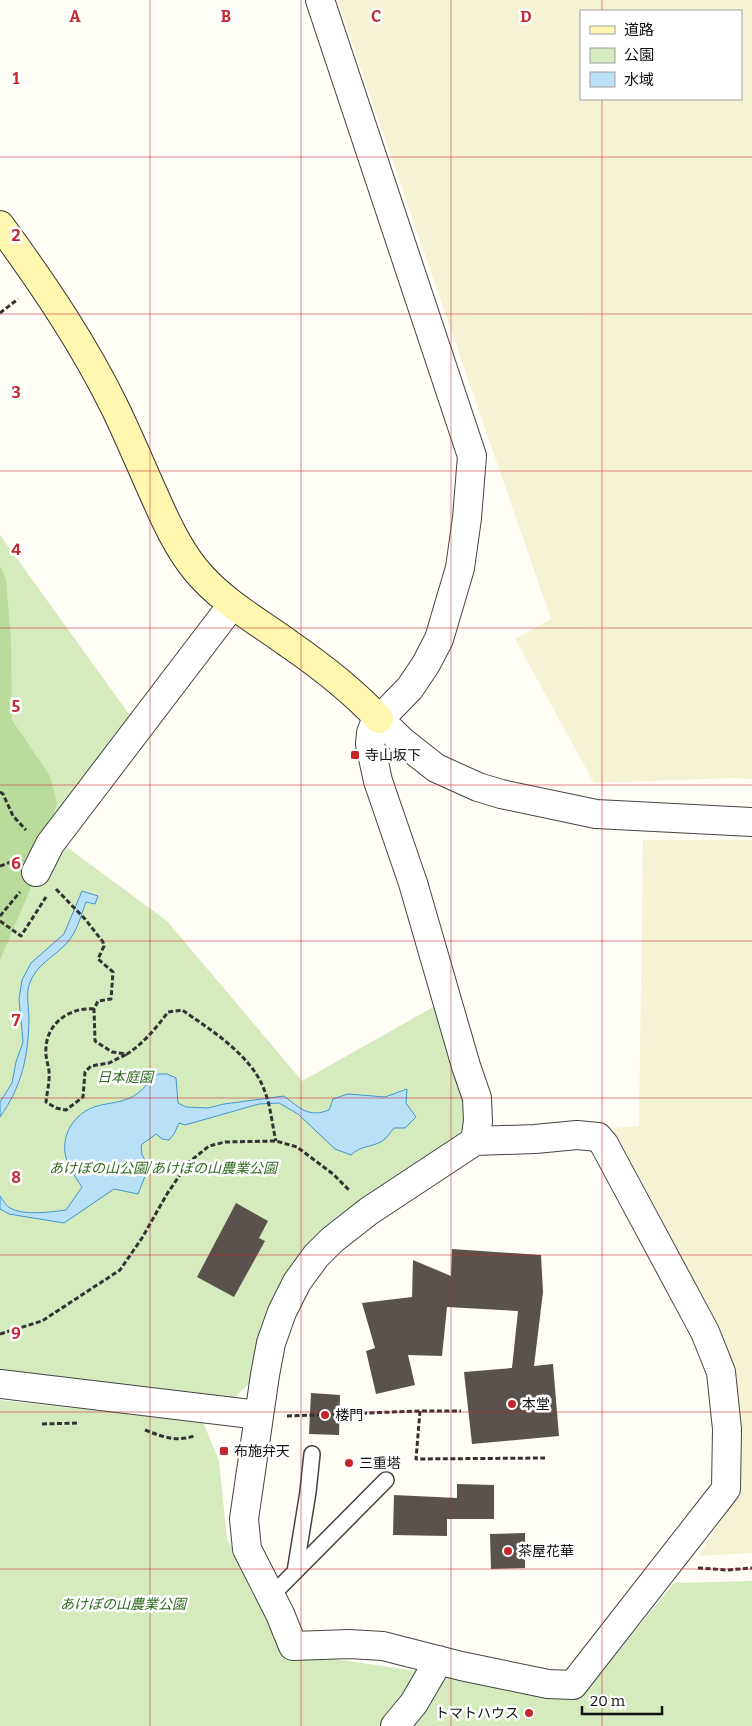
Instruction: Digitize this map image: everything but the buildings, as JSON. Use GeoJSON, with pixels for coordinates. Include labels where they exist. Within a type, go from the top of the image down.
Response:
{"type":"FeatureCollection","features":[{"type":"Feature","properties":{"kind":"street"},"geometry":{"type":"LineString","coordinates":[[320,0],[472,456],[467,518],[460,568],[439,639],[426,664],[410,688],[379,719],[371,733],[372,755],[378,781],[414,882],[466,1066],[477,1098],[478,1121],[476,1141]]}},
{"type":"Feature","properties":{"kind":"street"},"geometry":{"type":"LineString","coordinates":[[0,225],[85,351],[119,418],[163,515],[194,567],[212,589],[232,605],[330,673],[403,742],[436,768],[478,787],[501,794],[596,814],[752,822]]}},
{"type":"Feature","properties":{"kind":"street"},"geometry":{"type":"LineString","coordinates":[[46,876],[232,605]]}},
{"type":"Feature","properties":{"kind":"street"},"geometry":{"type":"LineString","coordinates":[[577,1135],[598,1137],[604,1144],[705,1332],[721,1372],[727,1429],[726,1489],[573,1685],[548,1684],[383,1646],[348,1644],[293,1646],[280,1614],[247,1549],[244,1519],[271,1343],[289,1297],[316,1256],[344,1230],[476,1141],[535,1140],[577,1135]]}},
{"type":"Feature","properties":{"kind":"street"},"geometry":{"type":"LineString","coordinates":[[0,1384],[259,1415]]}},
{"type":"Feature","properties":{"kind":"street"},"geometry":{"type":"LineString","coordinates":[[395,1726],[414,1702],[439,1660]]}},
{"type":"Feature","properties":{"kind":"lane"},"geometry":{"type":"LineString","coordinates":[[295,1572],[312,1454]]}},
{"type":"Feature","properties":{"kind":"lane"},"geometry":{"type":"LineString","coordinates":[[271,1596],[386,1480]]}},
{"type":"Feature","properties":{"kind":"path"},"geometry":{"type":"LineString","coordinates":[[0,792],[3,794],[12,816],[46,876],[103,942],[104,946],[98,959],[113,972],[111,999],[98,1001],[94,1009],[96,1042],[112,1052],[127,1054]]}},
{"type":"Feature","properties":{"kind":"path"},"geometry":{"type":"LineString","coordinates":[[0,920],[21,936],[46,876]]}},
{"type":"Feature","properties":{"kind":"path"},"geometry":{"type":"LineString","coordinates":[[94,1009],[84,1008],[70,1012],[58,1020],[48,1035],[46,1060],[49,1071],[46,1102],[56,1108],[66,1110],[83,1097],[85,1072],[92,1066],[109,1063],[127,1054],[139,1046],[168,1012],[182,1010],[220,1037],[246,1061],[266,1093],[276,1141]]}},
{"type":"Feature","properties":{"kind":"path"},"geometry":{"type":"LineString","coordinates":[[0,1334],[42,1320],[120,1270],[142,1238],[166,1194],[188,1164],[209,1146],[225,1142],[276,1141],[297,1147],[332,1174],[369,1212]]}},
{"type":"Feature","properties":{"kind":"path"},"geometry":{"type":"LineString","coordinates":[[420,1411],[416,1459],[545,1458]]}},
{"type":"Feature","properties":{"kind":"path"},"geometry":{"type":"LineString","coordinates":[[307,1416],[461,1411]]}},
{"type":"Feature","properties":{"kind":"path"},"geometry":{"type":"LineString","coordinates":[[666,1566],[727,1570],[752,1568]]}},
{"type":"Feature","properties":{"kind":"shaded area"},"geometry":{"type":"Polygon","coordinates":[[[337,0],[752,0],[752,779],[594,783],[515,639],[551,619],[337,0]]]}},
{"type":"Feature","properties":{"kind":"shaded area"},"geometry":{"type":"Polygon","coordinates":[[[643,840],[752,840],[752,1553],[699,1556],[742,1486],[733,1366],[721,1331],[612,1128],[639,1126],[643,840]]]}},
{"type":"Feature","properties":{"kind":"green space","name":"あけぼの山公園/あけぼの山農業公園"},"geometry":{"type":"Polygon","coordinates":[[[0,535],[147,739],[64,845],[167,921],[302,1081],[437,1005],[464,1098],[466,1120],[457,1140],[337,1220],[311,1242],[288,1272],[268,1307],[255,1379],[231,1400],[0,1372],[0,535]]]}},
{"type":"Feature","properties":{"kind":"green space"},"geometry":{"type":"Polygon","coordinates":[[[0,566],[6,579],[11,640],[12,720],[50,776],[57,803],[30,890],[0,960],[0,566]]]}},
{"type":"Feature","properties":{"kind":"green space","name":"あけぼの山農業公園"},"geometry":{"type":"Polygon","coordinates":[[[0,1400],[203,1422],[219,1461],[227,1539],[289,1652],[582,1696],[674,1583],[752,1581],[752,1726],[0,1726],[0,1400]]]}},
{"type":"Feature","properties":{"kind":"water"},"geometry":{"type":"Polygon","coordinates":[[[82,891],[98,896],[95,904],[86,902],[70,939],[40,966],[29,985],[29,1020],[25,1059],[14,1094],[0,1117],[0,1102],[12,1083],[16,1062],[23,1042],[19,999],[22,980],[31,963],[64,934],[82,891]]]}},
{"type":"Feature","properties":{"kind":"water"},"geometry":{"type":"Polygon","coordinates":[[[158,1074],[167,1074],[176,1078],[178,1103],[186,1107],[208,1108],[284,1096],[305,1110],[315,1113],[329,1110],[333,1099],[348,1094],[385,1097],[407,1089],[406,1103],[416,1117],[405,1128],[394,1128],[382,1141],[360,1149],[351,1155],[335,1149],[298,1114],[279,1103],[259,1104],[185,1125],[179,1123],[169,1140],[162,1139],[156,1134],[141,1145],[142,1155],[149,1166],[138,1194],[114,1189],[64,1223],[9,1214],[0,1209],[0,1196],[9,1207],[22,1212],[37,1213],[66,1210],[82,1187],[66,1159],[65,1142],[70,1127],[81,1114],[89,1109],[134,1096],[158,1074]]]}},
{"type":"Feature","properties":{"kind":"place","name":"寺山坂下"},"geometry":{"type":"Point","coordinates":[355,755]}},
{"type":"Feature","properties":{"kind":"place","name":"本堂"},"geometry":{"type":"Point","coordinates":[512,1404]}},
{"type":"Feature","properties":{"kind":"place","name":"楼門"},"geometry":{"type":"Point","coordinates":[325,1415]}},
{"type":"Feature","properties":{"kind":"place","name":"布施弁天"},"geometry":{"type":"Point","coordinates":[224,1451]}},
{"type":"Feature","properties":{"kind":"place","name":"三重塔"},"geometry":{"type":"Point","coordinates":[349,1463]}},
{"type":"Feature","properties":{"kind":"place","name":"茶屋花華"},"geometry":{"type":"Point","coordinates":[508,1551]}},
{"type":"Feature","properties":{"kind":"place","name":"トマトハウス"},"geometry":{"type":"Point","coordinates":[529,1713]}},
{"type":"Feature","properties":{"kind":"park label","name":"日本庭園"},"geometry":{"type":"Point","coordinates":[125,1077]}}]}
